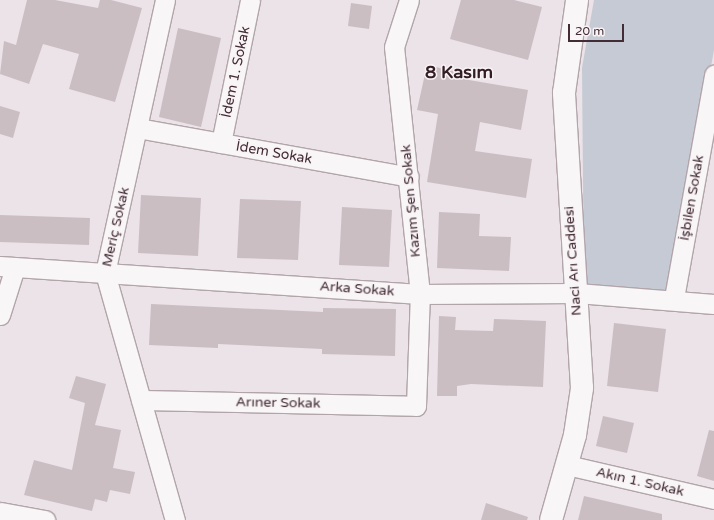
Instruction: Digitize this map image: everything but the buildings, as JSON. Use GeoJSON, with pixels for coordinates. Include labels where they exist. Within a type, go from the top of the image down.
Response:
{"type":"FeatureCollection","features":[{"type":"Feature","properties":{"kind":"street","name":"Meriç Sokak"},"geometry":{"type":"LineString","coordinates":[[165,0],[105,273],[175,520]]}},
{"type":"Feature","properties":{"kind":"street","name":"İdem 1. Sokak"},"geometry":{"type":"LineString","coordinates":[[221,143],[250,0]]}},
{"type":"Feature","properties":{"kind":"street","name":"Kazım Şen Sokak"},"geometry":{"type":"LineString","coordinates":[[409,0],[394,47],[409,177],[420,294],[416,406]]}},
{"type":"Feature","properties":{"kind":"street","name":"Naci Arı Caddesi"},"geometry":{"type":"LineString","coordinates":[[551,520],[567,465],[582,388],[577,293],[567,187],[564,93],[577,0]]}},
{"type":"Feature","properties":{"kind":"street","name":"İşbilen Sokak"},"geometry":{"type":"LineString","coordinates":[[674,298],[714,75]]}},
{"type":"Feature","properties":{"kind":"street","name":"İdem Sokak"},"geometry":{"type":"LineString","coordinates":[[138,128],[409,177]]}},
{"type":"Feature","properties":{"kind":"street","name":"Arka Sokak"},"geometry":{"type":"LineString","coordinates":[[8,267],[420,294],[577,293],[674,298],[714,304]]}},
{"type":"Feature","properties":{"kind":"street"},"geometry":{"type":"LineString","coordinates":[[0,315],[8,267]]}},
{"type":"Feature","properties":{"kind":"street","name":"Arıner Sokak"},"geometry":{"type":"LineString","coordinates":[[141,400],[416,406]]}},
{"type":"Feature","properties":{"kind":"street","name":"Akın 1. Sokak"},"geometry":{"type":"LineString","coordinates":[[567,465],[714,499]]}},
{"type":"Feature","properties":{"kind":"street"},"geometry":{"type":"LineString","coordinates":[[0,512],[45,520]]}},
{"type":"Feature","properties":{"kind":"shaded area"},"geometry":{"type":"Polygon","coordinates":[[[594,0],[714,0],[714,50],[670,291],[584,289],[582,68],[594,0]]]}},
{"type":"Feature","properties":{"kind":"district","name":"8 Kasım"},"geometry":{"type":"Point","coordinates":[459,72]}}]}
